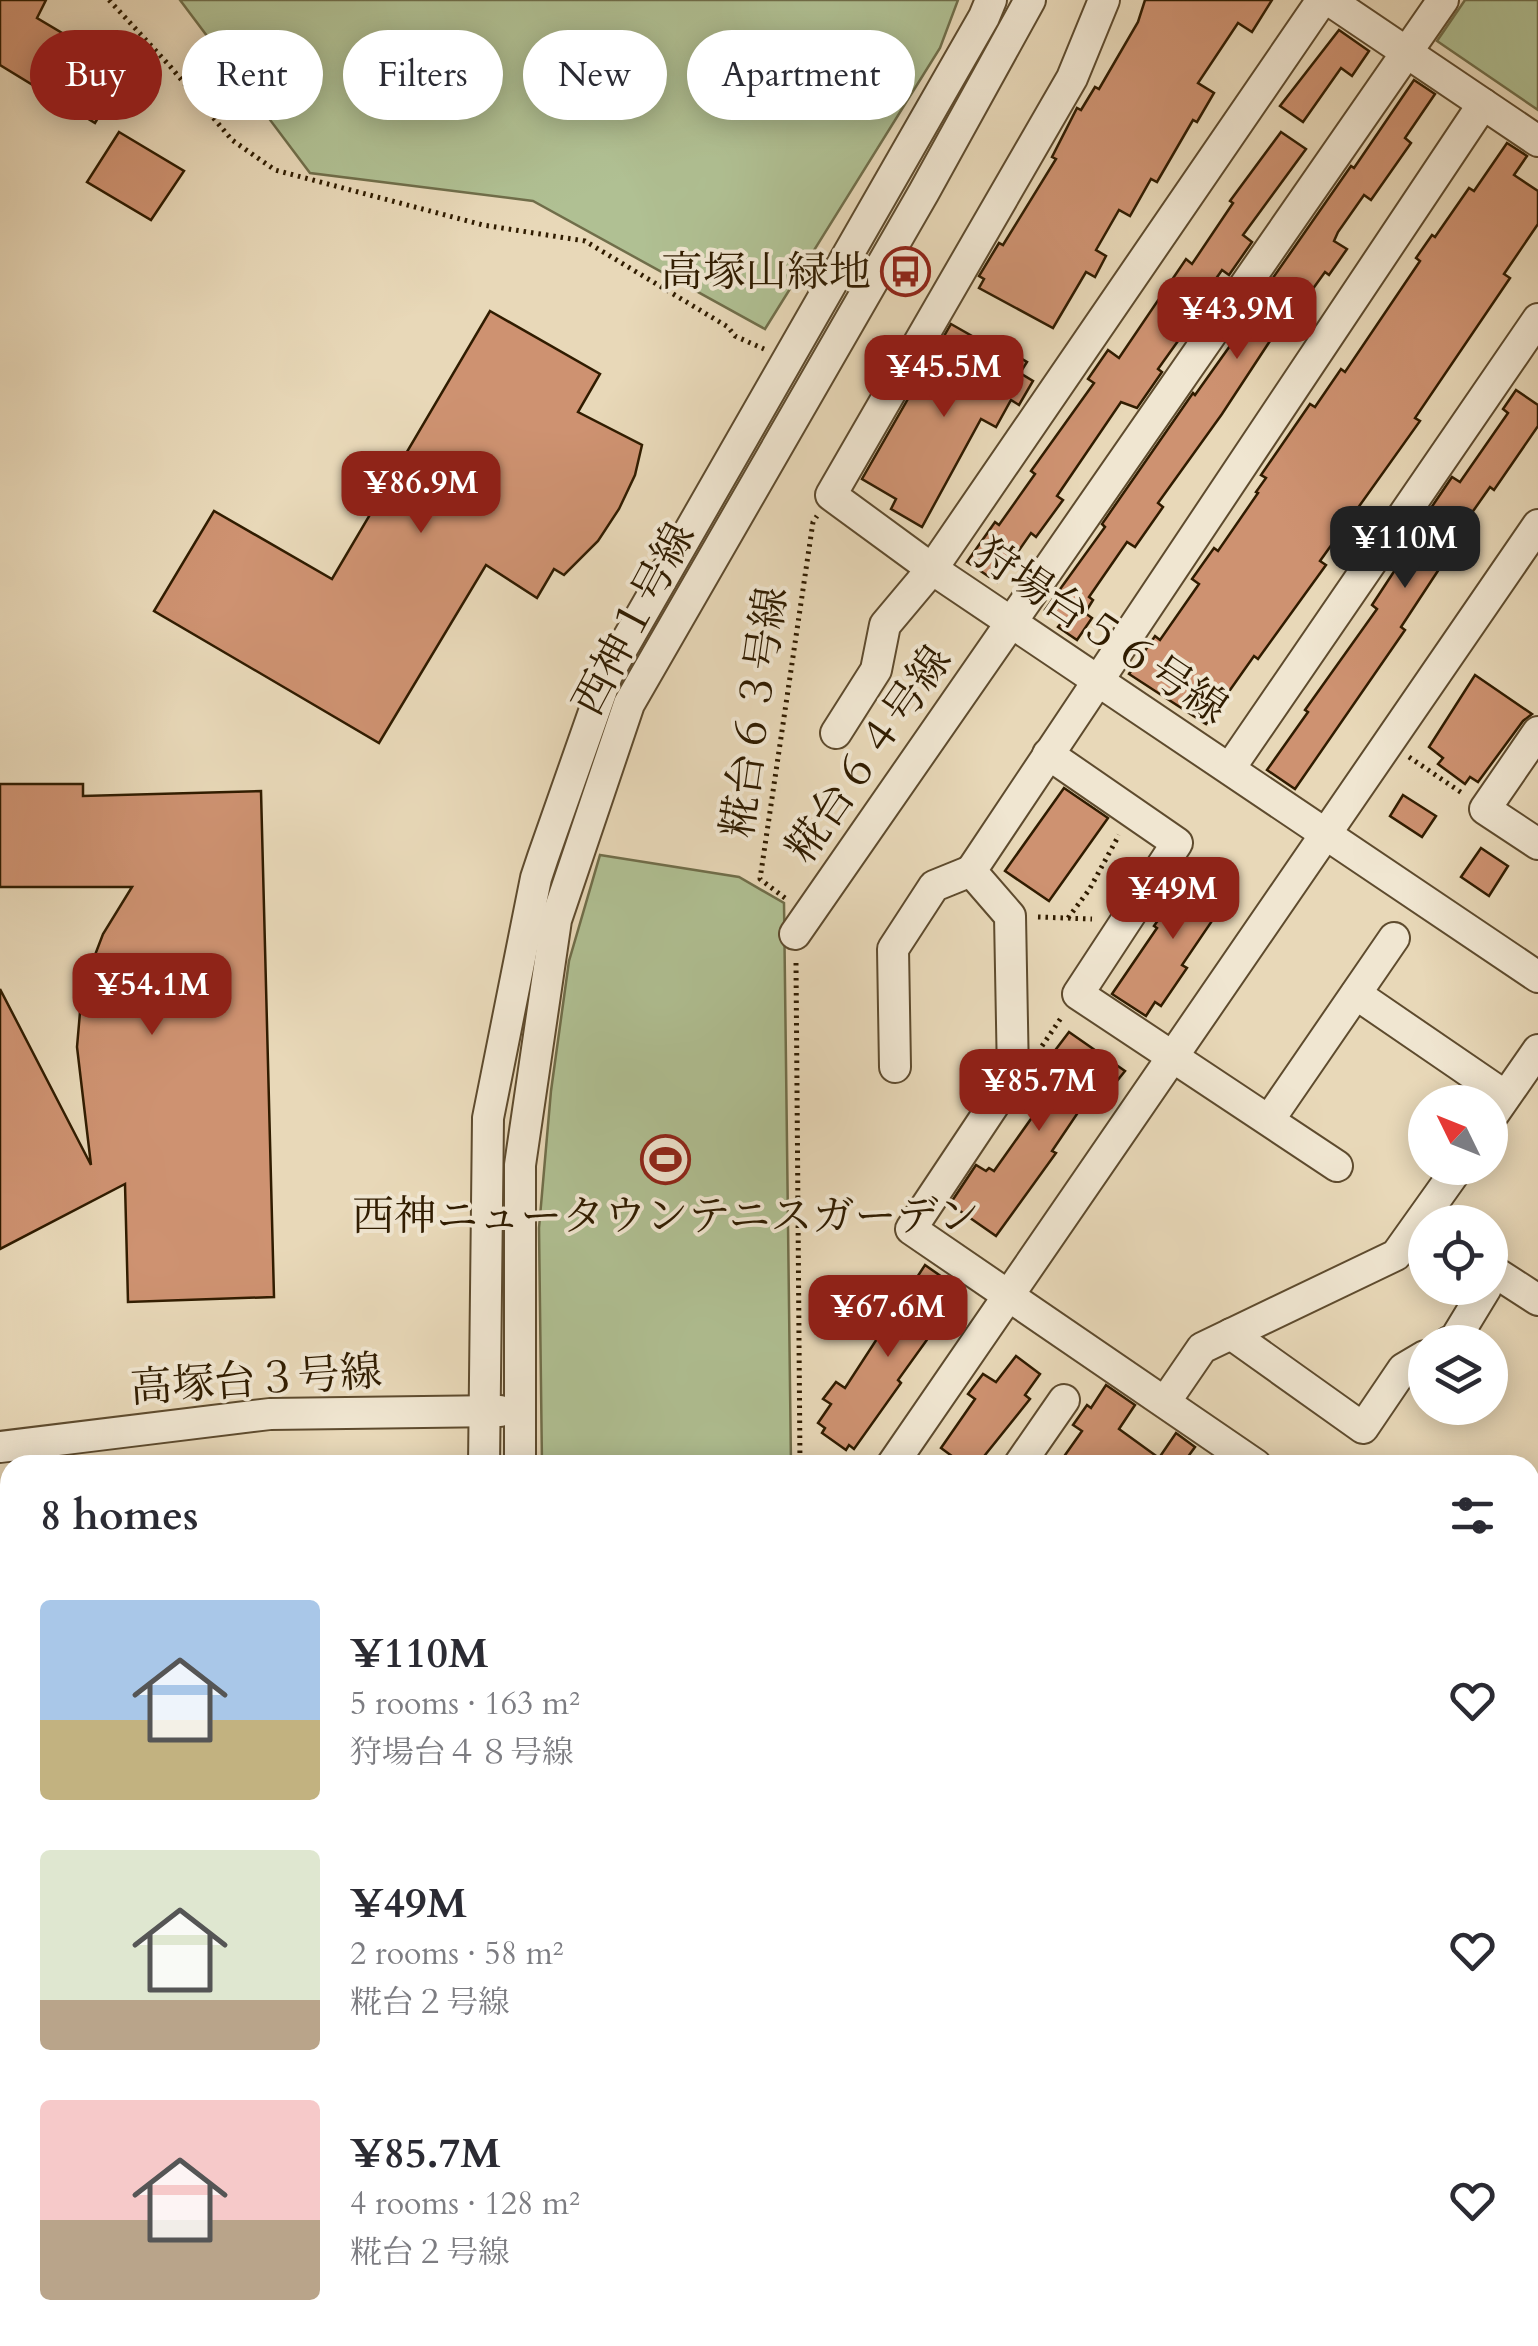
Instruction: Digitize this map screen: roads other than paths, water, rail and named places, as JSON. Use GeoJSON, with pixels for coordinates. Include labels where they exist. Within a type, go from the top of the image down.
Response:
{"type":"FeatureCollection","features":[{"type":"Feature","properties":{"kind":"street","name":"西神１号線"},"geometry":{"type":"LineString","coordinates":[[484,1455],[488,1118],[536,878],[607,676],[991,0]]}},
{"type":"Feature","properties":{"kind":"street","name":"西神１号線"},"geometry":{"type":"LineString","coordinates":[[520,1455],[520,1165],[556,920],[629,704],[1030,0]]}},
{"type":"Feature","properties":{"kind":"street","name":"狩場台５６号線"},"geometry":{"type":"LineString","coordinates":[[1104,0],[1072,78],[831,495],[932,568],[1538,977]]}},
{"type":"Feature","properties":{"kind":"street"},"geometry":{"type":"LineString","coordinates":[[836,732],[876,670],[885,625],[932,568],[1325,0],[1538,141]]}},
{"type":"Feature","properties":{"kind":"street","name":"糀台６４号線"},"geometry":{"type":"LineString","coordinates":[[796,934],[1443,0]]}},
{"type":"Feature","properties":{"kind":"street"},"geometry":{"type":"LineString","coordinates":[[895,1067],[893,949],[934,886],[971,872],[1483,104]]}},
{"type":"Feature","properties":{"kind":"street"},"geometry":{"type":"LineString","coordinates":[[1230,768],[1538,319]]}},
{"type":"Feature","properties":{"kind":"street"},"geometry":{"type":"LineString","coordinates":[[899,1455],[1538,526]]}},
{"type":"Feature","properties":{"kind":"street"},"geometry":{"type":"LineString","coordinates":[[1538,732],[1485,808],[1538,844]]}},
{"type":"Feature","properties":{"kind":"street"},"geometry":{"type":"LineString","coordinates":[[1048,754],[1177,844],[1078,994],[1337,1166]]}},
{"type":"Feature","properties":{"kind":"street"},"geometry":{"type":"LineString","coordinates":[[971,872],[1010,916],[1012,1076],[910,1229],[1242,1455]]}},
{"type":"Feature","properties":{"kind":"street"},"geometry":{"type":"LineString","coordinates":[[1269,1120],[1394,938]]}},
{"type":"Feature","properties":{"kind":"street"},"geometry":{"type":"LineString","coordinates":[[1356,994],[1469,1085]]}},
{"type":"Feature","properties":{"kind":"street"},"geometry":{"type":"LineString","coordinates":[[1508,1094],[1538,1050]]}},
{"type":"Feature","properties":{"kind":"street"},"geometry":{"type":"LineString","coordinates":[[1165,1402],[1202,1348],[1396,1255],[1408,1242]]}},
{"type":"Feature","properties":{"kind":"street"},"geometry":{"type":"LineString","coordinates":[[1508,1286],[1538,1300]]}},
{"type":"Feature","properties":{"kind":"street"},"geometry":{"type":"LineString","coordinates":[[1231,1334],[1362,1428],[1408,1366]]}},
{"type":"Feature","properties":{"kind":"street"},"geometry":{"type":"LineString","coordinates":[[1026,1455],[1064,1400]]}},
{"type":"Feature","properties":{"kind":"street","name":"高塚台３号線"},"geometry":{"type":"LineString","coordinates":[[0,1447],[270,1414],[519,1411]]}},
{"type":"Feature","properties":{"kind":"place","name":"高塚山緑地"},"geometry":{"type":"Point","coordinates":[906,272]}},
{"type":"Feature","properties":{"kind":"place","name":"西神ニュータウンテニスガーデン"},"geometry":{"type":"Point","coordinates":[666,1160]}}]}
